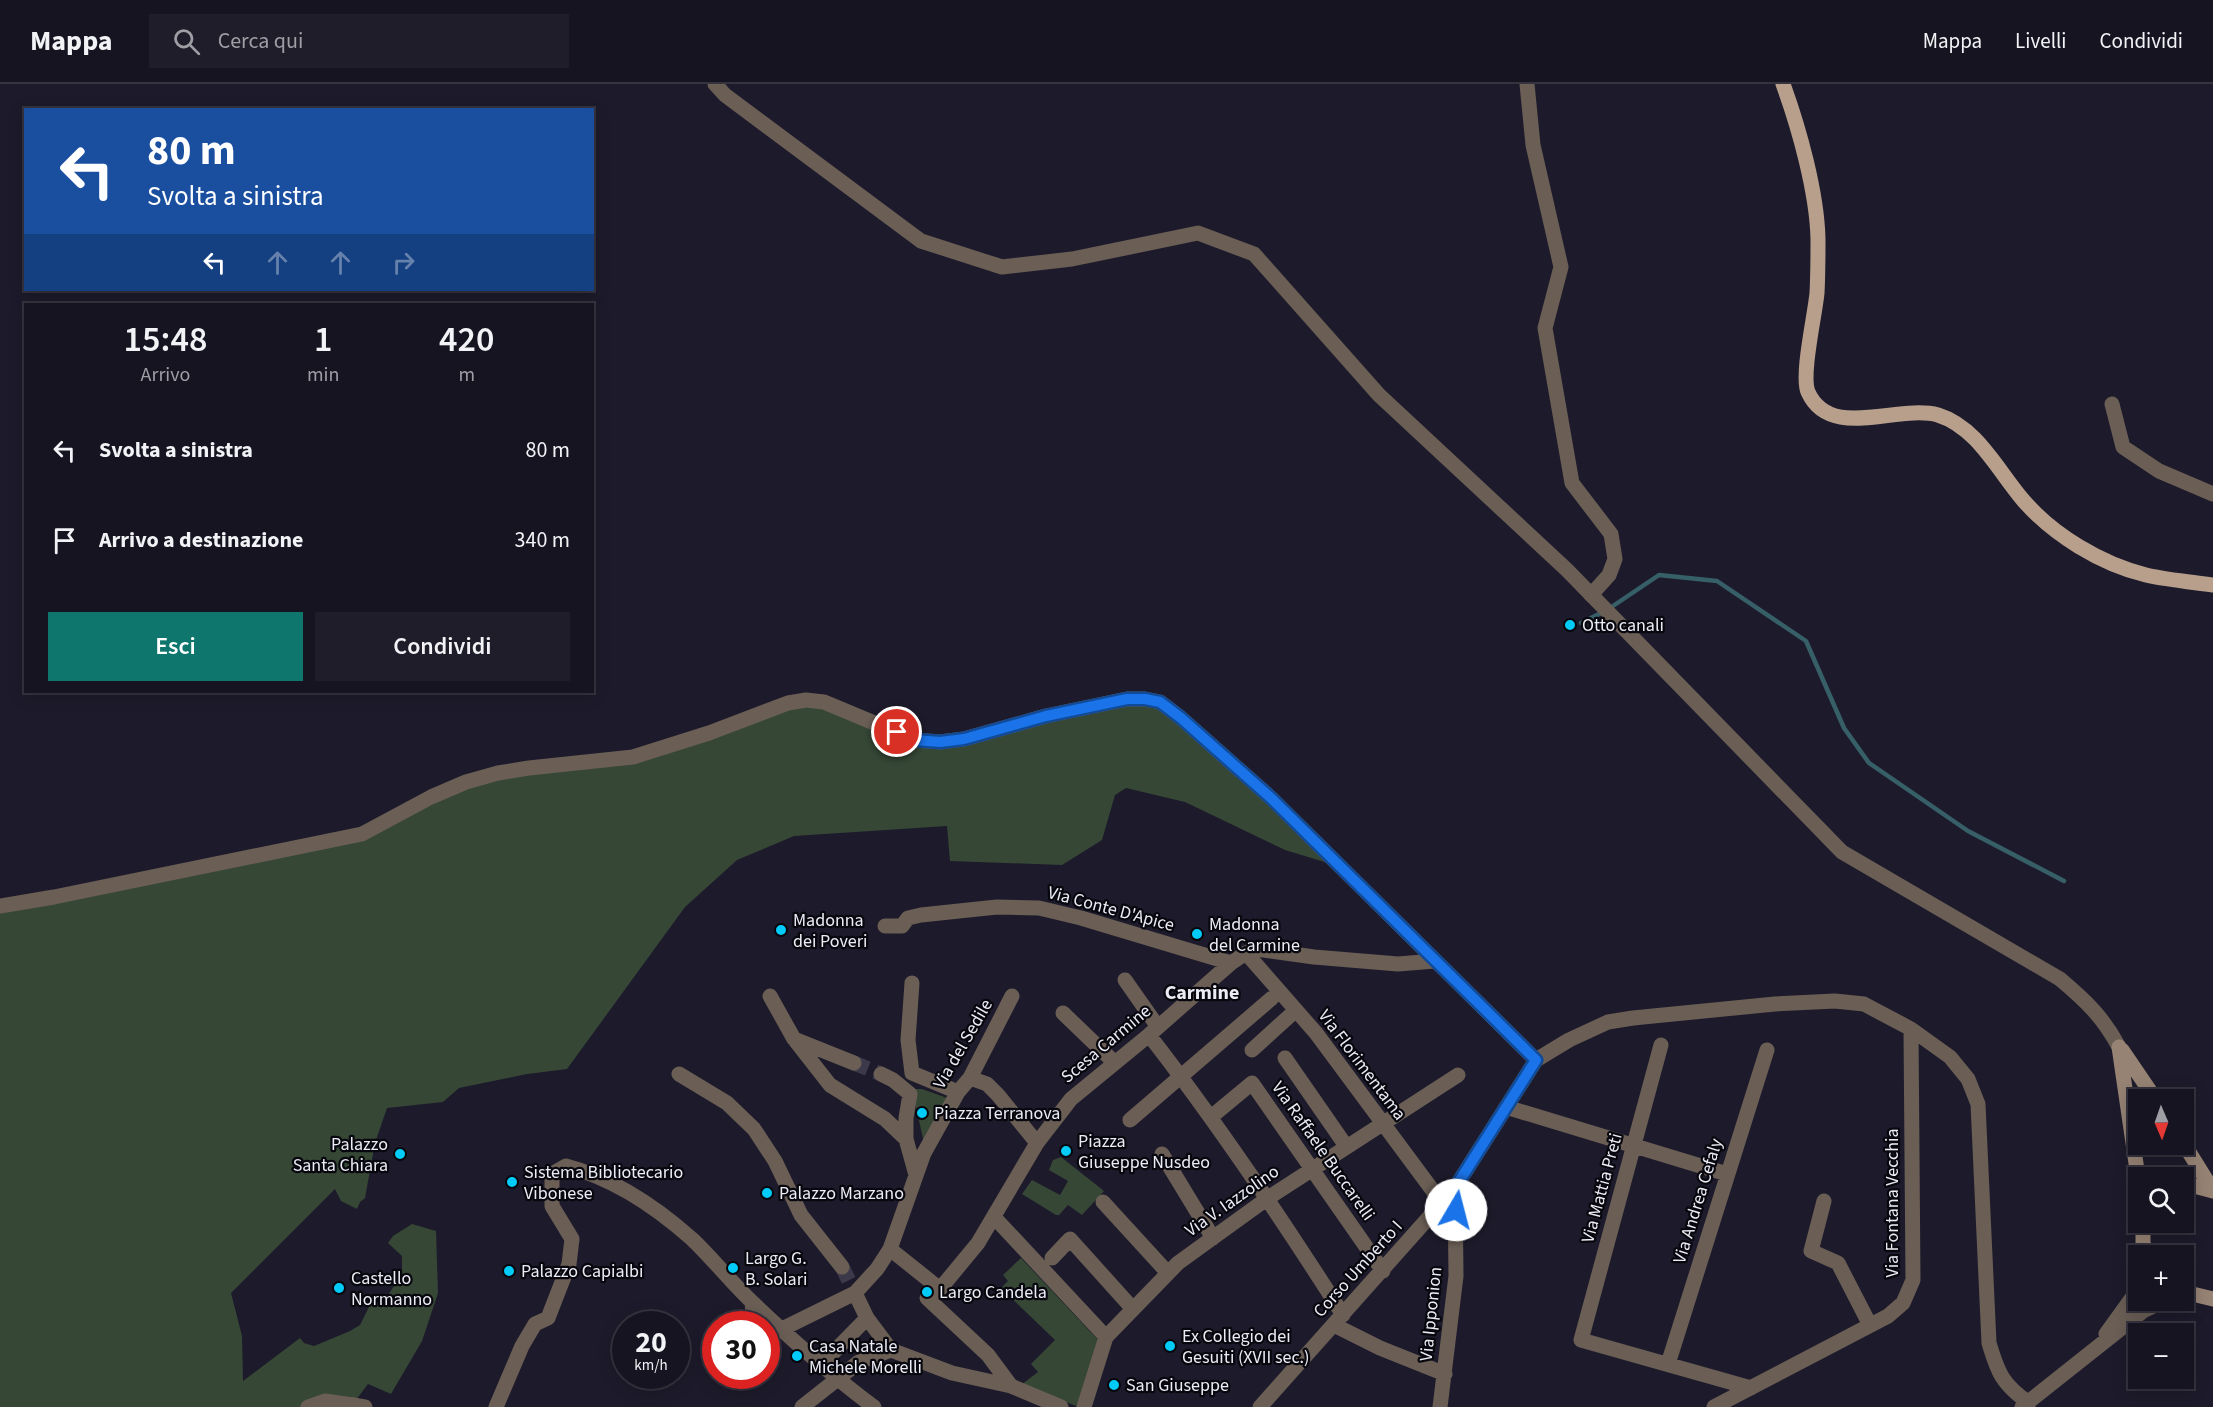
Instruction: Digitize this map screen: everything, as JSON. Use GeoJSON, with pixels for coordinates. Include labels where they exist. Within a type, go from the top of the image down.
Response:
{"type":"FeatureCollection","features":[{"type":"Feature","properties":{"kind":"main road"},"geometry":{"type":"LineString","coordinates":[[1783,84],[1796,121],[1812,192],[1818,236],[1817,293],[1806,385],[1817,405],[1830,414],[1846,419],[1912,412],[1938,416],[1961,426],[1976,441],[2025,502],[2054,529],[2081,548],[2142,574],[2213,585]]}},
{"type":"Feature","properties":{"kind":"main road"},"geometry":{"type":"LineString","coordinates":[[2119,1047],[2148,1089]]}},
{"type":"Feature","properties":{"kind":"main road"},"geometry":{"type":"LineString","coordinates":[[2119,1047],[2137,1167]]}},
{"type":"Feature","properties":{"kind":"main road"},"geometry":{"type":"LineString","coordinates":[[2191,1155],[2212,1190]]}},
{"type":"Feature","properties":{"kind":"main road"},"geometry":{"type":"LineString","coordinates":[[2194,1187],[2212,1190]]}},
{"type":"Feature","properties":{"kind":"main road"},"geometry":{"type":"LineString","coordinates":[[2194,1295],[2213,1299]]}},
{"type":"Feature","properties":{"kind":"street"},"geometry":{"type":"LineString","coordinates":[[715,84],[725,95],[921,241],[992,264],[1002,267],[1072,259],[1198,233],[1254,254],[1379,396],[1567,570],[1842,852],[2060,979],[2090,1004],[2107,1024],[2119,1047]]}},
{"type":"Feature","properties":{"kind":"street"},"geometry":{"type":"LineString","coordinates":[[1527,84],[1533,145],[1561,267],[1545,328],[1572,483],[1611,534],[1615,559],[1609,575],[1591,595]]}},
{"type":"Feature","properties":{"kind":"street"},"geometry":{"type":"LineString","coordinates":[[2112,404],[2123,447],[2159,471],[2213,495]]}},
{"type":"Feature","properties":{"kind":"street"},"geometry":{"type":"LineString","coordinates":[[0,906],[362,834],[431,796],[466,782],[498,773],[529,768],[633,757],[709,733],[788,703],[806,700],[824,702],[915,740],[925,742],[964,739],[1058,714],[1127,699],[1145,699],[1160,702],[1181,718],[1271,798],[1536,1060],[1569,1040],[1608,1022],[1775,1004],[1835,1001],[1864,1004],[1911,1029],[1950,1057],[1968,1079],[1978,1104],[1989,1342],[1998,1373],[2026,1405],[2143,1311]]}},
{"type":"Feature","properties":{"kind":"street","name":"Via Conte D'Apice"},"geometry":{"type":"LineString","coordinates":[[885,926],[902,926],[908,918],[997,907],[1039,908],[1081,918],[1231,963]]}},
{"type":"Feature","properties":{"kind":"street"},"geometry":{"type":"LineString","coordinates":[[1246,953],[1256,949],[1314,957],[1398,964],[1435,961]]}},
{"type":"Feature","properties":{"kind":"street","name":"Scesa Carmine"},"geometry":{"type":"LineString","coordinates":[[1011,1386],[988,1355],[927,1298],[940,1289],[978,1243],[1037,1143],[1071,1099],[1154,1031],[1231,963],[1246,953]]}},
{"type":"Feature","properties":{"kind":"street","name":"Via Florimentama"},"geometry":{"type":"LineString","coordinates":[[1246,953],[1316,1033],[1442,1203]]}},
{"type":"Feature","properties":{"kind":"street"},"geometry":{"type":"LineString","coordinates":[[1125,980],[1181,1077],[1268,1198],[1339,1320],[1380,1348],[1444,1374]]}},
{"type":"Feature","properties":{"kind":"street"},"geometry":{"type":"LineString","coordinates":[[912,983],[908,1040],[912,1073],[958,1092]]}},
{"type":"Feature","properties":{"kind":"street"},"geometry":{"type":"LineString","coordinates":[[770,996],[794,1039],[830,1085],[885,1119],[906,1139]]}},
{"type":"Feature","properties":{"kind":"street","name":"Via del Sedile"},"geometry":{"type":"LineString","coordinates":[[782,1329],[855,1293],[877,1269],[890,1249],[924,1153],[958,1092],[970,1077],[1012,996]]}},
{"type":"Feature","properties":{"kind":"street"},"geometry":{"type":"LineString","coordinates":[[1130,1120],[1272,998]]}},
{"type":"Feature","properties":{"kind":"street"},"geometry":{"type":"LineString","coordinates":[[1252,1050],[1295,1011]]}},
{"type":"Feature","properties":{"kind":"street"},"geometry":{"type":"LineString","coordinates":[[1063,1012],[1115,1063]]}},
{"type":"Feature","properties":{"kind":"street","name":"Via Fontana Vecchia"},"geometry":{"type":"LineString","coordinates":[[1714,1407],[1888,1316],[1904,1303],[1913,1280],[1911,1029]]}},
{"type":"Feature","properties":{"kind":"street"},"geometry":{"type":"LineString","coordinates":[[794,1039],[854,1063]]}},
{"type":"Feature","properties":{"kind":"street","name":"Via Mattia Preti"},"geometry":{"type":"LineString","coordinates":[[1661,1045],[1581,1340],[1668,1364]]}},
{"type":"Feature","properties":{"kind":"street","name":"Via Andrea Cefaly"},"geometry":{"type":"LineString","coordinates":[[1668,1364],[1767,1050]]}},
{"type":"Feature","properties":{"kind":"street"},"geometry":{"type":"LineString","coordinates":[[1285,1058],[1346,1146]]}},
{"type":"Feature","properties":{"kind":"street","name":"Corso Umberto I"},"geometry":{"type":"LineString","coordinates":[[1260,1407],[1455,1188],[1536,1060]]}},
{"type":"Feature","properties":{"kind":"street"},"geometry":{"type":"LineString","coordinates":[[679,1074],[727,1104],[754,1129],[775,1161],[801,1215],[842,1267]]}},
{"type":"Feature","properties":{"kind":"street"},"geometry":{"type":"LineString","coordinates":[[881,1074],[893,1080],[910,1094],[906,1118],[906,1139],[916,1175]]}},
{"type":"Feature","properties":{"kind":"street","name":"Via V. Iazzolino"},"geometry":{"type":"LineString","coordinates":[[1084,1407],[1106,1337],[1178,1263],[1311,1169],[1458,1075]]}},
{"type":"Feature","properties":{"kind":"street"},"geometry":{"type":"LineString","coordinates":[[970,1077],[987,1084],[1037,1143]]}},
{"type":"Feature","properties":{"kind":"street","name":"Via Raffaele Buccarelli"},"geometry":{"type":"LineString","coordinates":[[1211,1117],[1252,1083],[1383,1271]]}},
{"type":"Feature","properties":{"kind":"street"},"geometry":{"type":"LineString","coordinates":[[1506,1107],[1727,1174]]}},
{"type":"Feature","properties":{"kind":"street"},"geometry":{"type":"LineString","coordinates":[[1162,1154],[1213,1238]]}},
{"type":"Feature","properties":{"kind":"street"},"geometry":{"type":"LineString","coordinates":[[496,1407],[522,1346],[535,1324],[548,1318],[569,1264],[572,1239],[552,1206],[552,1174],[566,1166],[605,1179],[653,1208],[692,1240],[752,1302],[838,1380],[874,1407]]}},
{"type":"Feature","properties":{"kind":"street","name":"Via Ipponion"},"geometry":{"type":"LineString","coordinates":[[1440,1407],[1456,1276],[1455,1188]]}},
{"type":"Feature","properties":{"kind":"street"},"geometry":{"type":"LineString","coordinates":[[1824,1201],[1811,1251],[1838,1263],[1870,1325]]}},
{"type":"Feature","properties":{"kind":"street"},"geometry":{"type":"LineString","coordinates":[[1103,1202],[1168,1273]]}},
{"type":"Feature","properties":{"kind":"street"},"geometry":{"type":"LineString","coordinates":[[994,1217],[1106,1337]]}},
{"type":"Feature","properties":{"kind":"street"},"geometry":{"type":"LineString","coordinates":[[1052,1258],[1070,1239],[1133,1309]]}},
{"type":"Feature","properties":{"kind":"street"},"geometry":{"type":"LineString","coordinates":[[890,1249],[940,1289]]}},
{"type":"Feature","properties":{"kind":"street"},"geometry":{"type":"LineString","coordinates":[[855,1293],[867,1318],[891,1350],[952,1373],[1011,1386],[1060,1407]]}},
{"type":"Feature","properties":{"kind":"street"},"geometry":{"type":"LineString","coordinates":[[752,1302],[753,1311]]}},
{"type":"Feature","properties":{"kind":"street"},"geometry":{"type":"LineString","coordinates":[[2093,1353],[2128,1304]]}},
{"type":"Feature","properties":{"kind":"street"},"geometry":{"type":"LineString","coordinates":[[822,1364],[867,1318]]}},
{"type":"Feature","properties":{"kind":"street"},"geometry":{"type":"LineString","coordinates":[[802,1407],[859,1362],[891,1350]]}},
{"type":"Feature","properties":{"kind":"street"},"geometry":{"type":"LineString","coordinates":[[1668,1364],[1751,1388]]}},
{"type":"Feature","properties":{"kind":"street"},"geometry":{"type":"LineString","coordinates":[[308,1407],[325,1401],[359,1406]]}},
{"type":"Feature","properties":{"kind":"green space"},"geometry":{"type":"Polygon","coordinates":[[[806,700],[925,742],[1046,716],[1160,702],[1341,867],[1285,850],[1185,802],[1126,788],[1115,795],[1102,840],[1062,865],[950,861],[947,826],[794,836],[737,860],[685,907],[567,1069],[527,1074],[459,1088],[443,1102],[387,1108],[375,1143],[365,1198],[357,1209],[341,1201],[335,1189],[231,1293],[242,1336],[243,1381],[300,1338],[304,1343],[314,1346],[360,1325],[369,1307],[388,1295],[402,1274],[402,1256],[388,1243],[393,1236],[412,1224],[436,1231],[438,1293],[422,1341],[391,1394],[368,1384],[353,1404],[354,1407],[0,1407],[0,906],[344,838],[466,782],[608,761],[806,700]]]}},
{"type":"Feature","properties":{"kind":"green space"},"geometry":{"type":"Polygon","coordinates":[[[912,1089],[922,1089],[950,1099],[924,1143],[912,1089]]]}},
{"type":"Feature","properties":{"kind":"green space"},"geometry":{"type":"Polygon","coordinates":[[[1061,1157],[1104,1191],[1082,1215],[1068,1205],[1059,1215],[1056,1215],[1022,1194],[1032,1180],[1060,1195],[1068,1181],[1049,1170],[1053,1160],[1061,1157]]]}},
{"type":"Feature","properties":{"kind":"green space"},"geometry":{"type":"Polygon","coordinates":[[[1021,1258],[1099,1341],[1079,1407],[1021,1385],[1038,1372],[1031,1364],[1055,1340],[1001,1288],[1008,1281],[1003,1275],[1021,1258]]]}},
{"type":"Feature","properties":{"kind":"waterway"},"geometry":{"type":"LineString","coordinates":[[1610,608],[1659,575],[1717,581],[1806,641],[1844,728],[1869,763],[1968,831],[2064,881]]}},
{"type":"Feature","properties":{"kind":"waterway"},"geometry":{"type":"LineString","coordinates":[[1581,623],[1603,612]]}},
{"type":"Feature","properties":{"kind":"tunnel"},"geometry":{"type":"LineString","coordinates":[[854,1063],[881,1074]]}},
{"type":"Feature","properties":{"kind":"tunnel"},"geometry":{"type":"LineString","coordinates":[[842,1267],[855,1293]]}},
{"type":"Feature","properties":{"kind":"place","name":"Otto canali"},"geometry":{"type":"Point","coordinates":[1570,625]}},
{"type":"Feature","properties":{"kind":"place","name":"Madonna dei Poveri"},"geometry":{"type":"Point","coordinates":[781,930]}},
{"type":"Feature","properties":{"kind":"place","name":"Madonna del Carmine"},"geometry":{"type":"Point","coordinates":[1197,934]}},
{"type":"Feature","properties":{"kind":"place","name":"Piazza Terranova"},"geometry":{"type":"Point","coordinates":[922,1113]}},
{"type":"Feature","properties":{"kind":"place","name":"Piazza Giuseppe Nusdeo"},"geometry":{"type":"Point","coordinates":[1066,1151]}},
{"type":"Feature","properties":{"kind":"place","name":"Palazzo Santa Chiara"},"geometry":{"type":"Point","coordinates":[400,1154]}},
{"type":"Feature","properties":{"kind":"place","name":"Sistema Bibliotecario Vibonese"},"geometry":{"type":"Point","coordinates":[512,1182]}},
{"type":"Feature","properties":{"kind":"place","name":"Palazzo Marzano"},"geometry":{"type":"Point","coordinates":[767,1193]}},
{"type":"Feature","properties":{"kind":"place","name":"Largo G. B. Solari"},"geometry":{"type":"Point","coordinates":[733,1268]}},
{"type":"Feature","properties":{"kind":"place","name":"Palazzo Capialbi"},"geometry":{"type":"Point","coordinates":[509,1271]}},
{"type":"Feature","properties":{"kind":"place","name":"Castello Normanno"},"geometry":{"type":"Point","coordinates":[339,1288]}},
{"type":"Feature","properties":{"kind":"place","name":"Largo Candela"},"geometry":{"type":"Point","coordinates":[927,1292]}},
{"type":"Feature","properties":{"kind":"place","name":"Ex Collegio dei Gesuiti (XVII sec.)"},"geometry":{"type":"Point","coordinates":[1170,1346]}},
{"type":"Feature","properties":{"kind":"place","name":"Casa Natale Michele Morelli"},"geometry":{"type":"Point","coordinates":[797,1356]}},
{"type":"Feature","properties":{"kind":"place","name":"San Giuseppe"},"geometry":{"type":"Point","coordinates":[1114,1385]}},
{"type":"Feature","properties":{"kind":"district","name":"Carmine"},"geometry":{"type":"Point","coordinates":[1202,993]}},
{"type":"Feature","properties":{"kind":"route"},"geometry":{"type":"LineString","coordinates":[[897,732],[925,742],[964,739],[1046,716],[1127,699],[1160,702],[1181,718],[1271,798],[1536,1060],[1455,1188],[1456,1210]]}}]}
